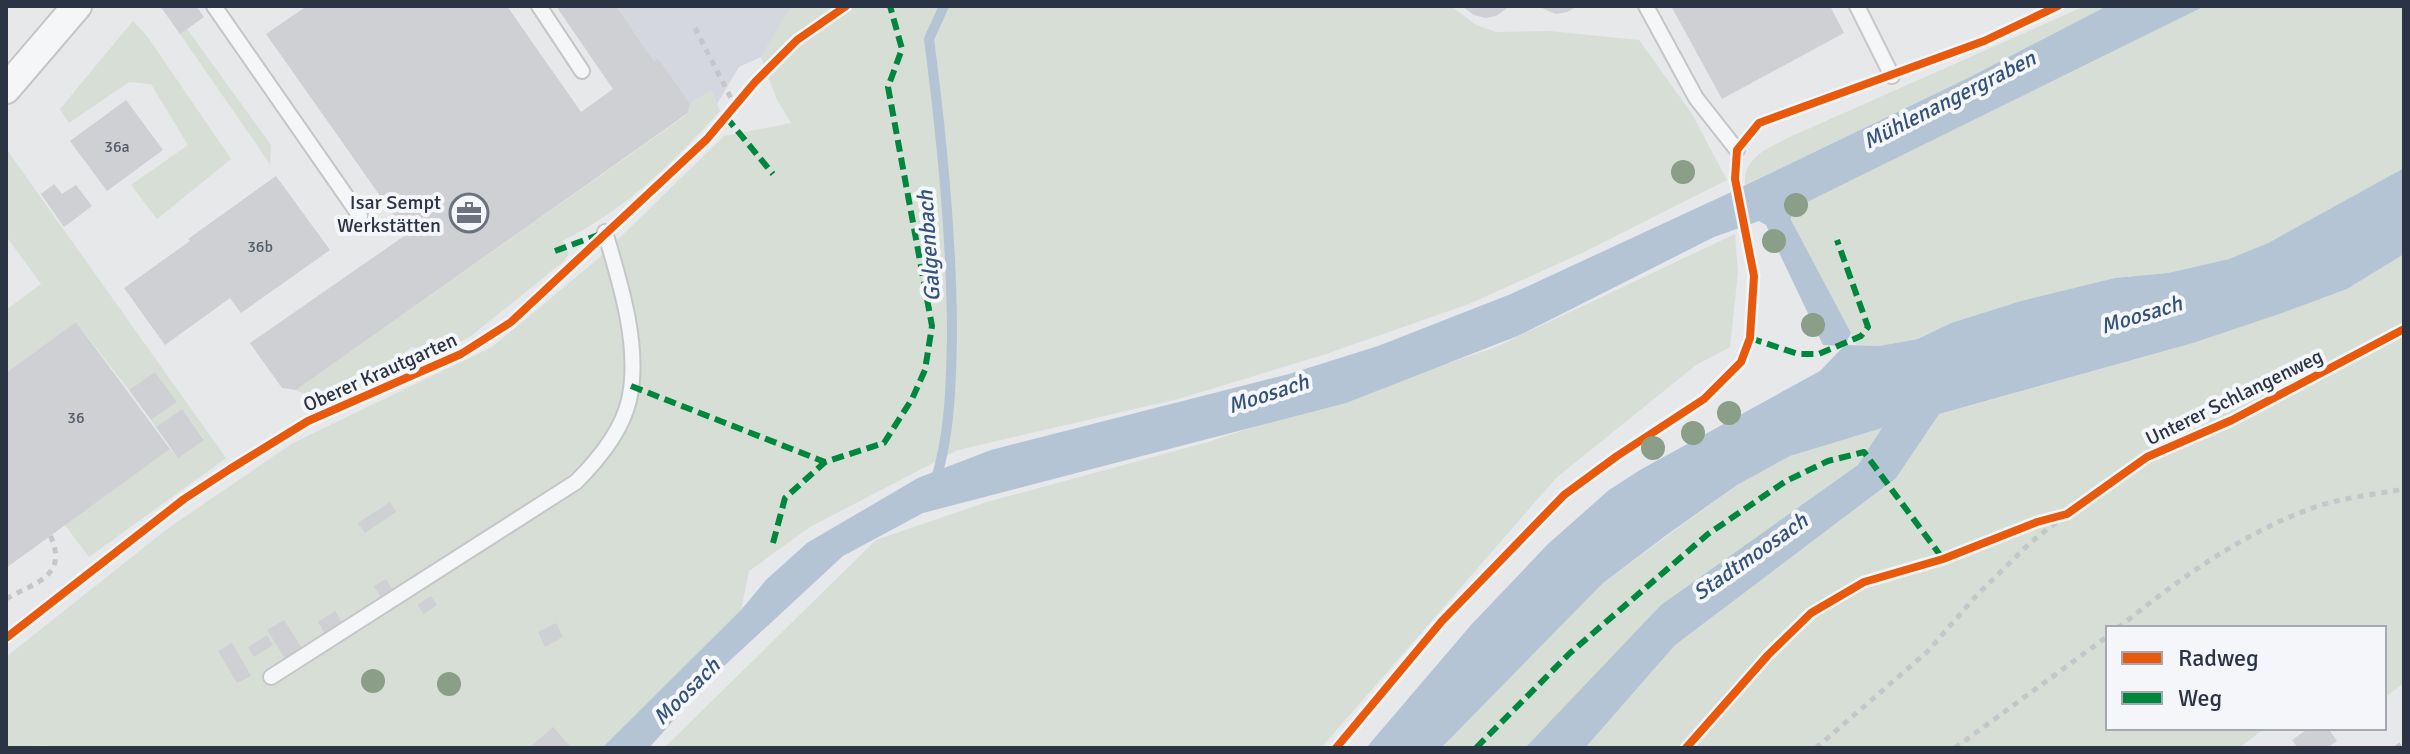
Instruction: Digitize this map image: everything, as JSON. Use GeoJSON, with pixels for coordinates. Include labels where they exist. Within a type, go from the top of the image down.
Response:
{"type":"FeatureCollection","features":[{"type":"Feature","properties":{"kind":"street"},"geometry":{"type":"LineString","coordinates":[[6,89],[77,6]]}},
{"type":"Feature","properties":{"kind":"lane"},"geometry":{"type":"LineString","coordinates":[[214,6],[360,216]]}},
{"type":"Feature","properties":{"kind":"lane"},"geometry":{"type":"LineString","coordinates":[[539,6],[582,71]]}},
{"type":"Feature","properties":{"kind":"lane"},"geometry":{"type":"LineString","coordinates":[[1646,6],[1696,98],[1737,150]]}},
{"type":"Feature","properties":{"kind":"lane"},"geometry":{"type":"LineString","coordinates":[[1857,6],[1892,76]]}},
{"type":"Feature","properties":{"kind":"lane"},"geometry":{"type":"LineString","coordinates":[[271,677],[576,482],[597,461],[629,402],[633,363],[623,290],[605,232]]}},
{"type":"Feature","properties":{"kind":"path"},"geometry":{"type":"LineString","coordinates":[[695,28],[735,106]]}},
{"type":"Feature","properties":{"kind":"path"},"geometry":{"type":"LineString","coordinates":[[726,117],[745,94]]}},
{"type":"Feature","properties":{"kind":"path"},"geometry":{"type":"LineString","coordinates":[[2120,626],[2159,595],[2222,554],[2279,523],[2321,505],[2404,489]]}},
{"type":"Feature","properties":{"kind":"path"},"geometry":{"type":"LineString","coordinates":[[1816,748],[1927,652],[1977,595],[2031,542],[2078,506]]}},
{"type":"Feature","properties":{"kind":"path"},"geometry":{"type":"LineString","coordinates":[[2037,522],[2067,514]]}},
{"type":"Feature","properties":{"kind":"path"},"geometry":{"type":"LineString","coordinates":[[6,599],[52,573],[57,549],[50,535]]}},
{"type":"Feature","properties":{"kind":"path"},"geometry":{"type":"LineString","coordinates":[[1955,748],[2106,637]]}},
{"type":"Feature","properties":{"kind":"path"},"geometry":{"type":"LineString","coordinates":[[2396,748],[2404,742]]}},
{"type":"Feature","properties":{"kind":"shaded area"},"geometry":{"type":"Polygon","coordinates":[[[616,6],[796,6],[789,11],[761,57],[739,67],[717,104],[711,90],[690,104],[658,59],[654,61],[616,6]]]}},
{"type":"Feature","properties":{"kind":"shaded area"},"geometry":{"type":"Polygon","coordinates":[[[796,6],[1451,6],[1476,25],[1496,32],[1549,31],[1639,40],[1692,114],[1727,180],[1584,252],[1469,304],[1323,355],[1178,399],[958,450],[810,527],[749,571],[741,610],[602,748],[47,748],[48,745],[6,748],[6,657],[167,529],[293,443],[492,347],[599,258],[724,136],[791,123],[776,98],[761,57],[789,10],[796,6]]]}},
{"type":"Feature","properties":{"kind":"shaded area"},"geometry":{"type":"Polygon","coordinates":[[[2085,6],[2107,6],[1968,78],[1745,185],[1748,167],[1753,160],[1792,136],[2085,6]]]}},
{"type":"Feature","properties":{"kind":"shaded area"},"geometry":{"type":"Polygon","coordinates":[[[2205,6],[2404,6],[2404,168],[2268,243],[2229,259],[2168,273],[2115,278],[2021,301],[1951,323],[1918,339],[1879,346],[1857,345],[1791,220],[1791,210],[2205,6]]]}},
{"type":"Feature","properties":{"kind":"shaded area"},"geometry":{"type":"Polygon","coordinates":[[[133,21],[147,36],[231,159],[157,219],[131,185],[188,145],[151,84],[129,82],[69,123],[60,109],[133,21]]]}},
{"type":"Feature","properties":{"kind":"shaded area"},"geometry":{"type":"Polygon","coordinates":[[[187,29],[271,145],[270,164],[180,34],[187,29]]]}},
{"type":"Feature","properties":{"kind":"shaded area"},"geometry":{"type":"Polygon","coordinates":[[[711,90],[720,111],[685,149],[627,200],[562,241],[569,254],[563,262],[471,336],[437,354],[412,347],[372,377],[342,393],[312,396],[296,390],[688,114],[690,104],[711,90]]]}},
{"type":"Feature","properties":{"kind":"shaded area"},"geometry":{"type":"Polygon","coordinates":[[[7,150],[226,458],[89,557],[65,525],[170,449],[178,457],[204,439],[182,409],[156,427],[151,420],[177,402],[155,372],[129,390],[76,322],[6,373],[6,310],[41,284],[6,236],[7,150]]]}},
{"type":"Feature","properties":{"kind":"shaded area"},"geometry":{"type":"Polygon","coordinates":[[[1735,234],[1738,272],[1730,347],[1696,365],[1556,478],[1321,748],[664,748],[876,540],[987,502],[1208,442],[1494,348],[1735,234]]]}},
{"type":"Feature","properties":{"kind":"shaded area"},"geometry":{"type":"Polygon","coordinates":[[[2404,254],[2404,683],[2386,696],[2386,626],[2106,626],[2106,730],[2262,730],[2239,748],[1446,748],[1444,744],[1603,583],[1737,485],[1790,456],[1883,427],[2193,343],[2347,289],[2404,254]]]}},
{"type":"Feature","properties":{"kind":"water"},"geometry":{"type":"Polygon","coordinates":[[[2107,6],[2205,6],[1791,210],[1791,220],[1851,333],[1845,345],[1879,346],[1918,339],[1951,323],[2021,301],[2115,278],[2168,273],[2229,259],[2268,243],[2404,168],[2404,254],[2347,289],[2282,313],[2193,343],[1939,414],[1896,478],[1675,645],[1585,748],[1525,748],[1661,605],[1858,465],[1882,428],[1790,456],[1737,485],[1668,534],[1603,583],[1441,748],[1366,748],[1471,625],[1548,544],[1609,490],[1820,371],[1844,346],[1823,345],[1766,225],[1759,221],[1714,237],[1520,335],[1346,403],[923,513],[843,556],[710,679],[649,748],[602,748],[741,610],[766,580],[807,543],[918,478],[991,450],[1289,374],[1378,346],[1511,294],[1968,78],[2107,6]]]}},
{"type":"Feature","properties":{"kind":"building"},"geometry":{"type":"Polygon","coordinates":[[[160,6],[196,6],[204,17],[180,34],[160,6]]]}},
{"type":"Feature","properties":{"kind":"building","name":"Isar Sempt Werkstätten"},"geometry":{"type":"Polygon","coordinates":[[[307,6],[507,6],[581,112],[613,89],[556,6],[616,6],[654,61],[658,58],[690,104],[688,113],[296,390],[282,388],[250,343],[407,234],[266,34],[307,6]]]}},
{"type":"Feature","properties":{"kind":"building"},"geometry":{"type":"Polygon","coordinates":[[[1462,6],[1510,6],[1496,16],[1485,18],[1474,15],[1462,6]]]}},
{"type":"Feature","properties":{"kind":"building"},"geometry":{"type":"Polygon","coordinates":[[[1537,6],[1578,6],[1556,14],[1537,6]]]}},
{"type":"Feature","properties":{"kind":"building"},"geometry":{"type":"Polygon","coordinates":[[[1671,6],[1830,6],[1844,33],[1722,99],[1671,6]]]}},
{"type":"Feature","properties":{"kind":"building"},"geometry":{"type":"Polygon","coordinates":[[[126,100],[163,150],[107,191],[70,141],[126,100]]]}},
{"type":"Feature","properties":{"kind":"building"},"geometry":{"type":"Polygon","coordinates":[[[276,176],[330,250],[241,313],[230,298],[165,345],[124,288],[276,176]]]}},
{"type":"Feature","properties":{"kind":"building"},"geometry":{"type":"Polygon","coordinates":[[[54,184],[62,194],[76,185],[92,206],[64,227],[41,194],[54,184]]]}},
{"type":"Feature","properties":{"kind":"building"},"geometry":{"type":"Polygon","coordinates":[[[76,322],[170,449],[6,568],[6,373],[76,322]]]}},
{"type":"Feature","properties":{"kind":"building"},"geometry":{"type":"Polygon","coordinates":[[[155,372],[177,402],[151,420],[129,390],[155,372]]]}},
{"type":"Feature","properties":{"kind":"building"},"geometry":{"type":"Polygon","coordinates":[[[182,409],[204,440],[178,458],[156,427],[182,409]]]}},
{"type":"Feature","properties":{"kind":"building"},"geometry":{"type":"Polygon","coordinates":[[[390,502],[396,512],[365,533],[358,523],[390,502]]]}},
{"type":"Feature","properties":{"kind":"building"},"geometry":{"type":"Polygon","coordinates":[[[386,579],[395,594],[383,601],[374,586],[386,579]]]}},
{"type":"Feature","properties":{"kind":"building"},"geometry":{"type":"Polygon","coordinates":[[[431,596],[437,605],[424,614],[417,605],[431,596]]]}},
{"type":"Feature","properties":{"kind":"building"},"geometry":{"type":"Polygon","coordinates":[[[335,611],[345,628],[328,638],[318,622],[335,611]]]}},
{"type":"Feature","properties":{"kind":"building"},"geometry":{"type":"Polygon","coordinates":[[[284,620],[303,650],[286,660],[267,630],[284,620]]]}},
{"type":"Feature","properties":{"kind":"building"},"geometry":{"type":"Polygon","coordinates":[[[556,623],[563,637],[545,647],[538,632],[556,623]]]}},
{"type":"Feature","properties":{"kind":"building"},"geometry":{"type":"Polygon","coordinates":[[[267,635],[273,645],[254,657],[248,647],[267,635]]]}},
{"type":"Feature","properties":{"kind":"building"},"geometry":{"type":"Polygon","coordinates":[[[232,643],[251,676],[237,683],[218,651],[232,643]]]}},
{"type":"Feature","properties":{"kind":"building"},"geometry":{"type":"Polygon","coordinates":[[[553,727],[570,746],[568,748],[529,748],[553,727]]]}},
{"type":"Feature","properties":{"kind":"building"},"geometry":{"type":"Polygon","coordinates":[[[2306,730],[2329,730],[2337,741],[2327,748],[2298,748],[2292,740],[2306,730]]]}},
{"type":"Feature","properties":{"kind":"waterway","name":"Galgenbach"},"geometry":{"type":"LineString","coordinates":[[935,482],[949,410],[952,355],[945,188],[929,39],[944,6]]}},
{"type":"Feature","properties":{"kind":"marked path"},"geometry":{"type":"LineString","coordinates":[[631,386],[825,462],[884,443],[912,399],[925,370],[932,326],[888,87],[902,49],[890,6]]}},
{"type":"Feature","properties":{"kind":"marked path"},"geometry":{"type":"LineString","coordinates":[[726,117],[773,174]]}},
{"type":"Feature","properties":{"kind":"marked path"},"geometry":{"type":"LineString","coordinates":[[555,251],[598,235]]}},
{"type":"Feature","properties":{"kind":"marked path"},"geometry":{"type":"LineString","coordinates":[[1750,338],[1798,354],[1819,354],[1861,336],[1868,327],[1837,240]]}},
{"type":"Feature","properties":{"kind":"marked path"},"geometry":{"type":"LineString","coordinates":[[405,375],[425,350]]}},
{"type":"Feature","properties":{"kind":"marked path"},"geometry":{"type":"LineString","coordinates":[[1476,748],[1570,653],[1708,534],[1786,481],[1828,461],[1864,452],[1943,559]]}},
{"type":"Feature","properties":{"kind":"marked path"},"geometry":{"type":"LineString","coordinates":[[773,543],[785,498],[825,462]]}},
{"type":"Feature","properties":{"kind":"cycle path","name":"Oberer Krautgarten"},"geometry":{"type":"LineString","coordinates":[[6,638],[184,499],[230,469],[308,421],[461,354],[511,322],[707,139],[755,82],[797,40],[846,6]]}},
{"type":"Feature","properties":{"kind":"cycle path"},"geometry":{"type":"LineString","coordinates":[[1336,748],[1442,621],[1564,495],[1704,399],[1741,362],[1750,338],[1754,276],[1735,179],[1737,150],[1759,123],[1984,41],[2058,6]]}},
{"type":"Feature","properties":{"kind":"cycle path","name":"Unterer Schlangenweg"},"geometry":{"type":"LineString","coordinates":[[1686,748],[1768,655],[1811,613],[1864,582],[1943,559],[2037,522],[2067,514],[2147,457],[2232,420],[2404,329]]}},
{"type":"Feature","properties":{"kind":"place","name":"Isar Sempt Werkstätten"},"geometry":{"type":"Point","coordinates":[469,213]}},
{"type":"Feature","properties":{"kind":"water label","name":"Mühlenangergraben"},"geometry":{"type":"Point","coordinates":[1949,99]}},
{"type":"Feature","properties":{"kind":"water label","name":"Moosach"},"geometry":{"type":"Point","coordinates":[2141,314]}},
{"type":"Feature","properties":{"kind":"water label","name":"Moosach"},"geometry":{"type":"Point","coordinates":[1268,393]}},
{"type":"Feature","properties":{"kind":"water label","name":"Stadtmoosach"},"geometry":{"type":"Point","coordinates":[1750,556]}},
{"type":"Feature","properties":{"kind":"water label","name":"Moosach"},"geometry":{"type":"Point","coordinates":[686,691]}}]}
